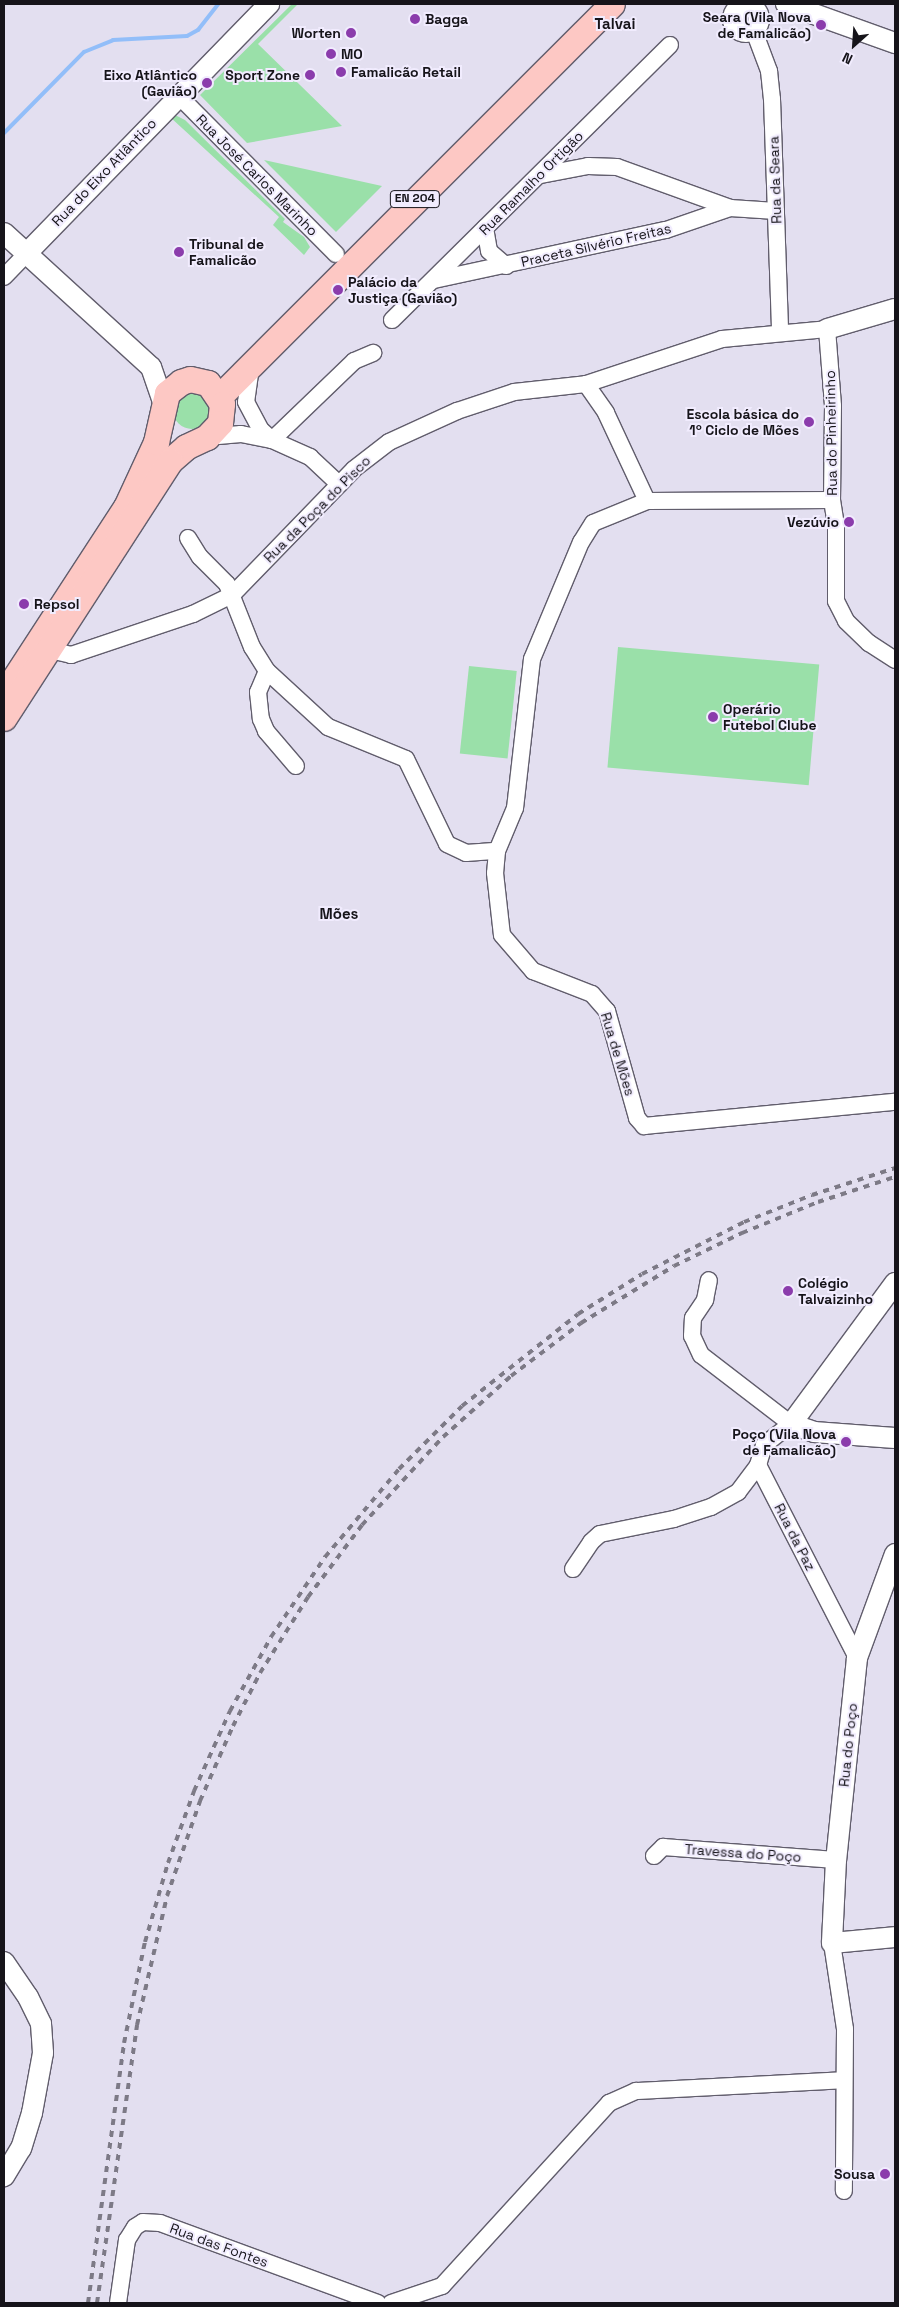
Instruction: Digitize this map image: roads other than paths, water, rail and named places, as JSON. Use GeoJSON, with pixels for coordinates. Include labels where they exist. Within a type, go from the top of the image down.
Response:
{"type":"FeatureCollection","features":[{"type":"Feature","properties":{"kind":"main road","name":"EN 204"},"geometry":{"type":"LineString","coordinates":[[4,694],[126,508],[152,451],[162,407],[173,386],[195,380],[229,362],[589,4]]}},
{"type":"Feature","properties":{"kind":"main road","name":"EN 204"},"geometry":{"type":"LineString","coordinates":[[220,396],[612,4]]}},
{"type":"Feature","properties":{"kind":"main road"},"geometry":{"type":"LineString","coordinates":[[4,718],[50,650],[165,469],[179,452],[202,438],[220,423],[223,414],[220,396],[208,383],[195,380]]}},
{"type":"Feature","properties":{"kind":"main road"},"geometry":{"type":"LineString","coordinates":[[162,407],[170,430],[183,438],[202,438]]}},
{"type":"Feature","properties":{"kind":"street","name":"Rua do Eixo Atlântico"},"geometry":{"type":"LineString","coordinates":[[4,277],[268,4]]}},
{"type":"Feature","properties":{"kind":"street"},"geometry":{"type":"LineString","coordinates":[[786,4],[895,43]]}},
{"type":"Feature","properties":{"kind":"street","name":"Rua da Seara"},"geometry":{"type":"LineString","coordinates":[[733,7],[735,26],[746,33],[761,15]]}},
{"type":"Feature","properties":{"kind":"street","name":"Rua da Seara"},"geometry":{"type":"LineString","coordinates":[[761,15],[769,71],[780,333]]}},
{"type":"Feature","properties":{"kind":"street","name":"Rua Ramalho Ortigão"},"geometry":{"type":"LineString","coordinates":[[392,320],[670,45]]}},
{"type":"Feature","properties":{"kind":"street","name":"Rua José Carlos Marinho"},"geometry":{"type":"LineString","coordinates":[[178,95],[336,254]]}},
{"type":"Feature","properties":{"kind":"street"},"geometry":{"type":"LineString","coordinates":[[574,142],[577,156],[588,166]]}},
{"type":"Feature","properties":{"kind":"street","name":"Praceta Silvério Freitas"},"geometry":{"type":"LineString","coordinates":[[536,176],[588,166],[617,167],[730,208],[776,211]]}},
{"type":"Feature","properties":{"kind":"street","name":"Praceta Silvério Freitas"},"geometry":{"type":"LineString","coordinates":[[677,188],[687,207],[685,223]]}},
{"type":"Feature","properties":{"kind":"street","name":"Praceta Silvério Freitas"},"geometry":{"type":"LineString","coordinates":[[434,280],[506,266],[685,223],[730,208]]}},
{"type":"Feature","properties":{"kind":"street","name":"Praceta Silvério Freitas"},"geometry":{"type":"LineString","coordinates":[[485,228],[489,251],[506,266]]}},
{"type":"Feature","properties":{"kind":"street"},"geometry":{"type":"LineString","coordinates":[[4,233],[151,367],[195,380]]}},
{"type":"Feature","properties":{"kind":"street"},"geometry":{"type":"LineString","coordinates":[[827,329],[895,309]]}},
{"type":"Feature","properties":{"kind":"street","name":"Rua da Poça do Pisco"},"geometry":{"type":"LineString","coordinates":[[50,650],[71,655],[193,614],[232,594],[339,484],[389,442],[457,411],[514,392],[586,384],[722,339],[827,329]]}},
{"type":"Feature","properties":{"kind":"street","name":"Rua do Pinheirinho"},"geometry":{"type":"LineString","coordinates":[[827,329],[833,406],[832,500],[836,524],[839,611],[869,643],[895,660]]}},
{"type":"Feature","properties":{"kind":"street"},"geometry":{"type":"LineString","coordinates":[[272,440],[354,361],[373,354]]}},
{"type":"Feature","properties":{"kind":"street"},"geometry":{"type":"LineString","coordinates":[[253,361],[247,381],[246,402],[261,430],[272,440]]}},
{"type":"Feature","properties":{"kind":"street"},"geometry":{"type":"LineString","coordinates":[[151,367],[162,407]]}},
{"type":"Feature","properties":{"kind":"street"},"geometry":{"type":"LineString","coordinates":[[586,384],[606,413],[647,501]]}},
{"type":"Feature","properties":{"kind":"street"},"geometry":{"type":"LineString","coordinates":[[202,438],[241,434],[272,440],[310,458],[339,484]]}},
{"type":"Feature","properties":{"kind":"street"},"geometry":{"type":"LineString","coordinates":[[188,538],[200,557],[228,584],[249,639],[267,670],[328,727],[406,759],[447,844],[466,853],[497,851],[516,808],[532,660],[581,542],[593,523],[647,501],[832,500]]}},
{"type":"Feature","properties":{"kind":"street"},"geometry":{"type":"LineString","coordinates":[[267,670],[258,692],[261,719],[266,731],[296,766]]}},
{"type":"Feature","properties":{"kind":"street","name":"Rua de Mões"},"geometry":{"type":"LineString","coordinates":[[497,851],[495,873],[502,935],[533,971],[592,994],[607,1011],[637,1118],[644,1126],[895,1102]]}},
{"type":"Feature","properties":{"kind":"street"},"geometry":{"type":"LineString","coordinates":[[710,1280],[705,1300],[694,1318],[692,1336],[701,1355],[791,1424],[814,1432],[895,1438]]}},
{"type":"Feature","properties":{"kind":"street"},"geometry":{"type":"LineString","coordinates":[[574,1569],[591,1542],[600,1534],[674,1519],[711,1507],[738,1492],[758,1465],[764,1445],[791,1424],[895,1284]]}},
{"type":"Feature","properties":{"kind":"street","name":"Rua da Paz"},"geometry":{"type":"LineString","coordinates":[[758,1465],[857,1658]]}},
{"type":"Feature","properties":{"kind":"street","name":"Rua do Poço"},"geometry":{"type":"LineString","coordinates":[[832,1943],[836,1860],[857,1658],[895,1554]]}},
{"type":"Feature","properties":{"kind":"street","name":"Travessa do Poço"},"geometry":{"type":"LineString","coordinates":[[654,1856],[663,1847],[836,1860]]}},
{"type":"Feature","properties":{"kind":"street"},"geometry":{"type":"LineString","coordinates":[[844,2190],[845,2029],[832,1943],[895,1937]]}},
{"type":"Feature","properties":{"kind":"street"},"geometry":{"type":"LineString","coordinates":[[4,2176],[21,2148],[32,2113],[43,2053],[40,2024],[28,1997],[7,1967]]}},
{"type":"Feature","properties":{"kind":"street"},"geometry":{"type":"LineString","coordinates":[[391,2303],[442,2286],[609,2103],[636,2091],[844,2080]]}},
{"type":"Feature","properties":{"kind":"street","name":"Rua das Fontes"},"geometry":{"type":"LineString","coordinates":[[118,2303],[127,2240],[135,2227],[143,2222],[160,2224],[378,2303]]}},
{"type":"Feature","properties":{"kind":"street"},"geometry":{"type":"LineString","coordinates":[[439,2303],[442,2286]]}},
{"type":"Feature","properties":{"kind":"waterway"},"geometry":{"type":"LineString","coordinates":[[4,133],[84,52],[113,40],[187,36],[198,30],[218,4]]}},
{"type":"Feature","properties":{"kind":"railway"},"geometry":{"type":"LineString","coordinates":[[88,2303],[124,2043],[145,1942],[168,1863],[194,1791],[230,1711],[271,1637],[325,1557],[399,1469],[462,1406],[578,1314],[642,1274],[744,1222],[812,1195],[895,1168]]}},
{"type":"Feature","properties":{"kind":"railway"},"geometry":{"type":"LineString","coordinates":[[97,2303],[137,2025],[167,1896],[200,1801],[233,1726],[260,1673],[308,1597],[362,1525],[443,1437],[511,1376],[581,1323],[674,1266],[742,1233],[818,1202],[895,1177]]}},
{"type":"Feature","properties":{"kind":"place","name":"Bagga"},"geometry":{"type":"Point","coordinates":[415,19]}},
{"type":"Feature","properties":{"kind":"place","name":"Seara (Vila Nova de Famalicão)"},"geometry":{"type":"Point","coordinates":[821,25]}},
{"type":"Feature","properties":{"kind":"place","name":"Worten"},"geometry":{"type":"Point","coordinates":[351,33]}},
{"type":"Feature","properties":{"kind":"place","name":"MO"},"geometry":{"type":"Point","coordinates":[331,54]}},
{"type":"Feature","properties":{"kind":"place","name":"Famalicão Retail"},"geometry":{"type":"Point","coordinates":[341,72]}},
{"type":"Feature","properties":{"kind":"place","name":"Sport Zone"},"geometry":{"type":"Point","coordinates":[310,75]}},
{"type":"Feature","properties":{"kind":"place","name":"Eixo Atlântico (Gavião)"},"geometry":{"type":"Point","coordinates":[207,83]}},
{"type":"Feature","properties":{"kind":"place","name":"Tribunal de Famalicão"},"geometry":{"type":"Point","coordinates":[179,252]}},
{"type":"Feature","properties":{"kind":"place","name":"Palácio da Justiça (Gavião)"},"geometry":{"type":"Point","coordinates":[338,290]}},
{"type":"Feature","properties":{"kind":"place","name":"Escola básica do 1º Ciclo de Mões"},"geometry":{"type":"Point","coordinates":[809,422]}},
{"type":"Feature","properties":{"kind":"place","name":"Vezúvio"},"geometry":{"type":"Point","coordinates":[849,522]}},
{"type":"Feature","properties":{"kind":"place","name":"Repsol"},"geometry":{"type":"Point","coordinates":[24,604]}},
{"type":"Feature","properties":{"kind":"place","name":"Operário Futebol Clube"},"geometry":{"type":"Point","coordinates":[713,717]}},
{"type":"Feature","properties":{"kind":"place","name":"Colégio Talvaizinho"},"geometry":{"type":"Point","coordinates":[788,1291]}},
{"type":"Feature","properties":{"kind":"place","name":"Poço (Vila Nova de Famalicão)"},"geometry":{"type":"Point","coordinates":[846,1442]}},
{"type":"Feature","properties":{"kind":"place","name":"Sousa"},"geometry":{"type":"Point","coordinates":[885,2174]}},
{"type":"Feature","properties":{"kind":"district","name":"Talvai"},"geometry":{"type":"Point","coordinates":[615,24]}},
{"type":"Feature","properties":{"kind":"district","name":"Mões"},"geometry":{"type":"Point","coordinates":[339,914]}}]}
